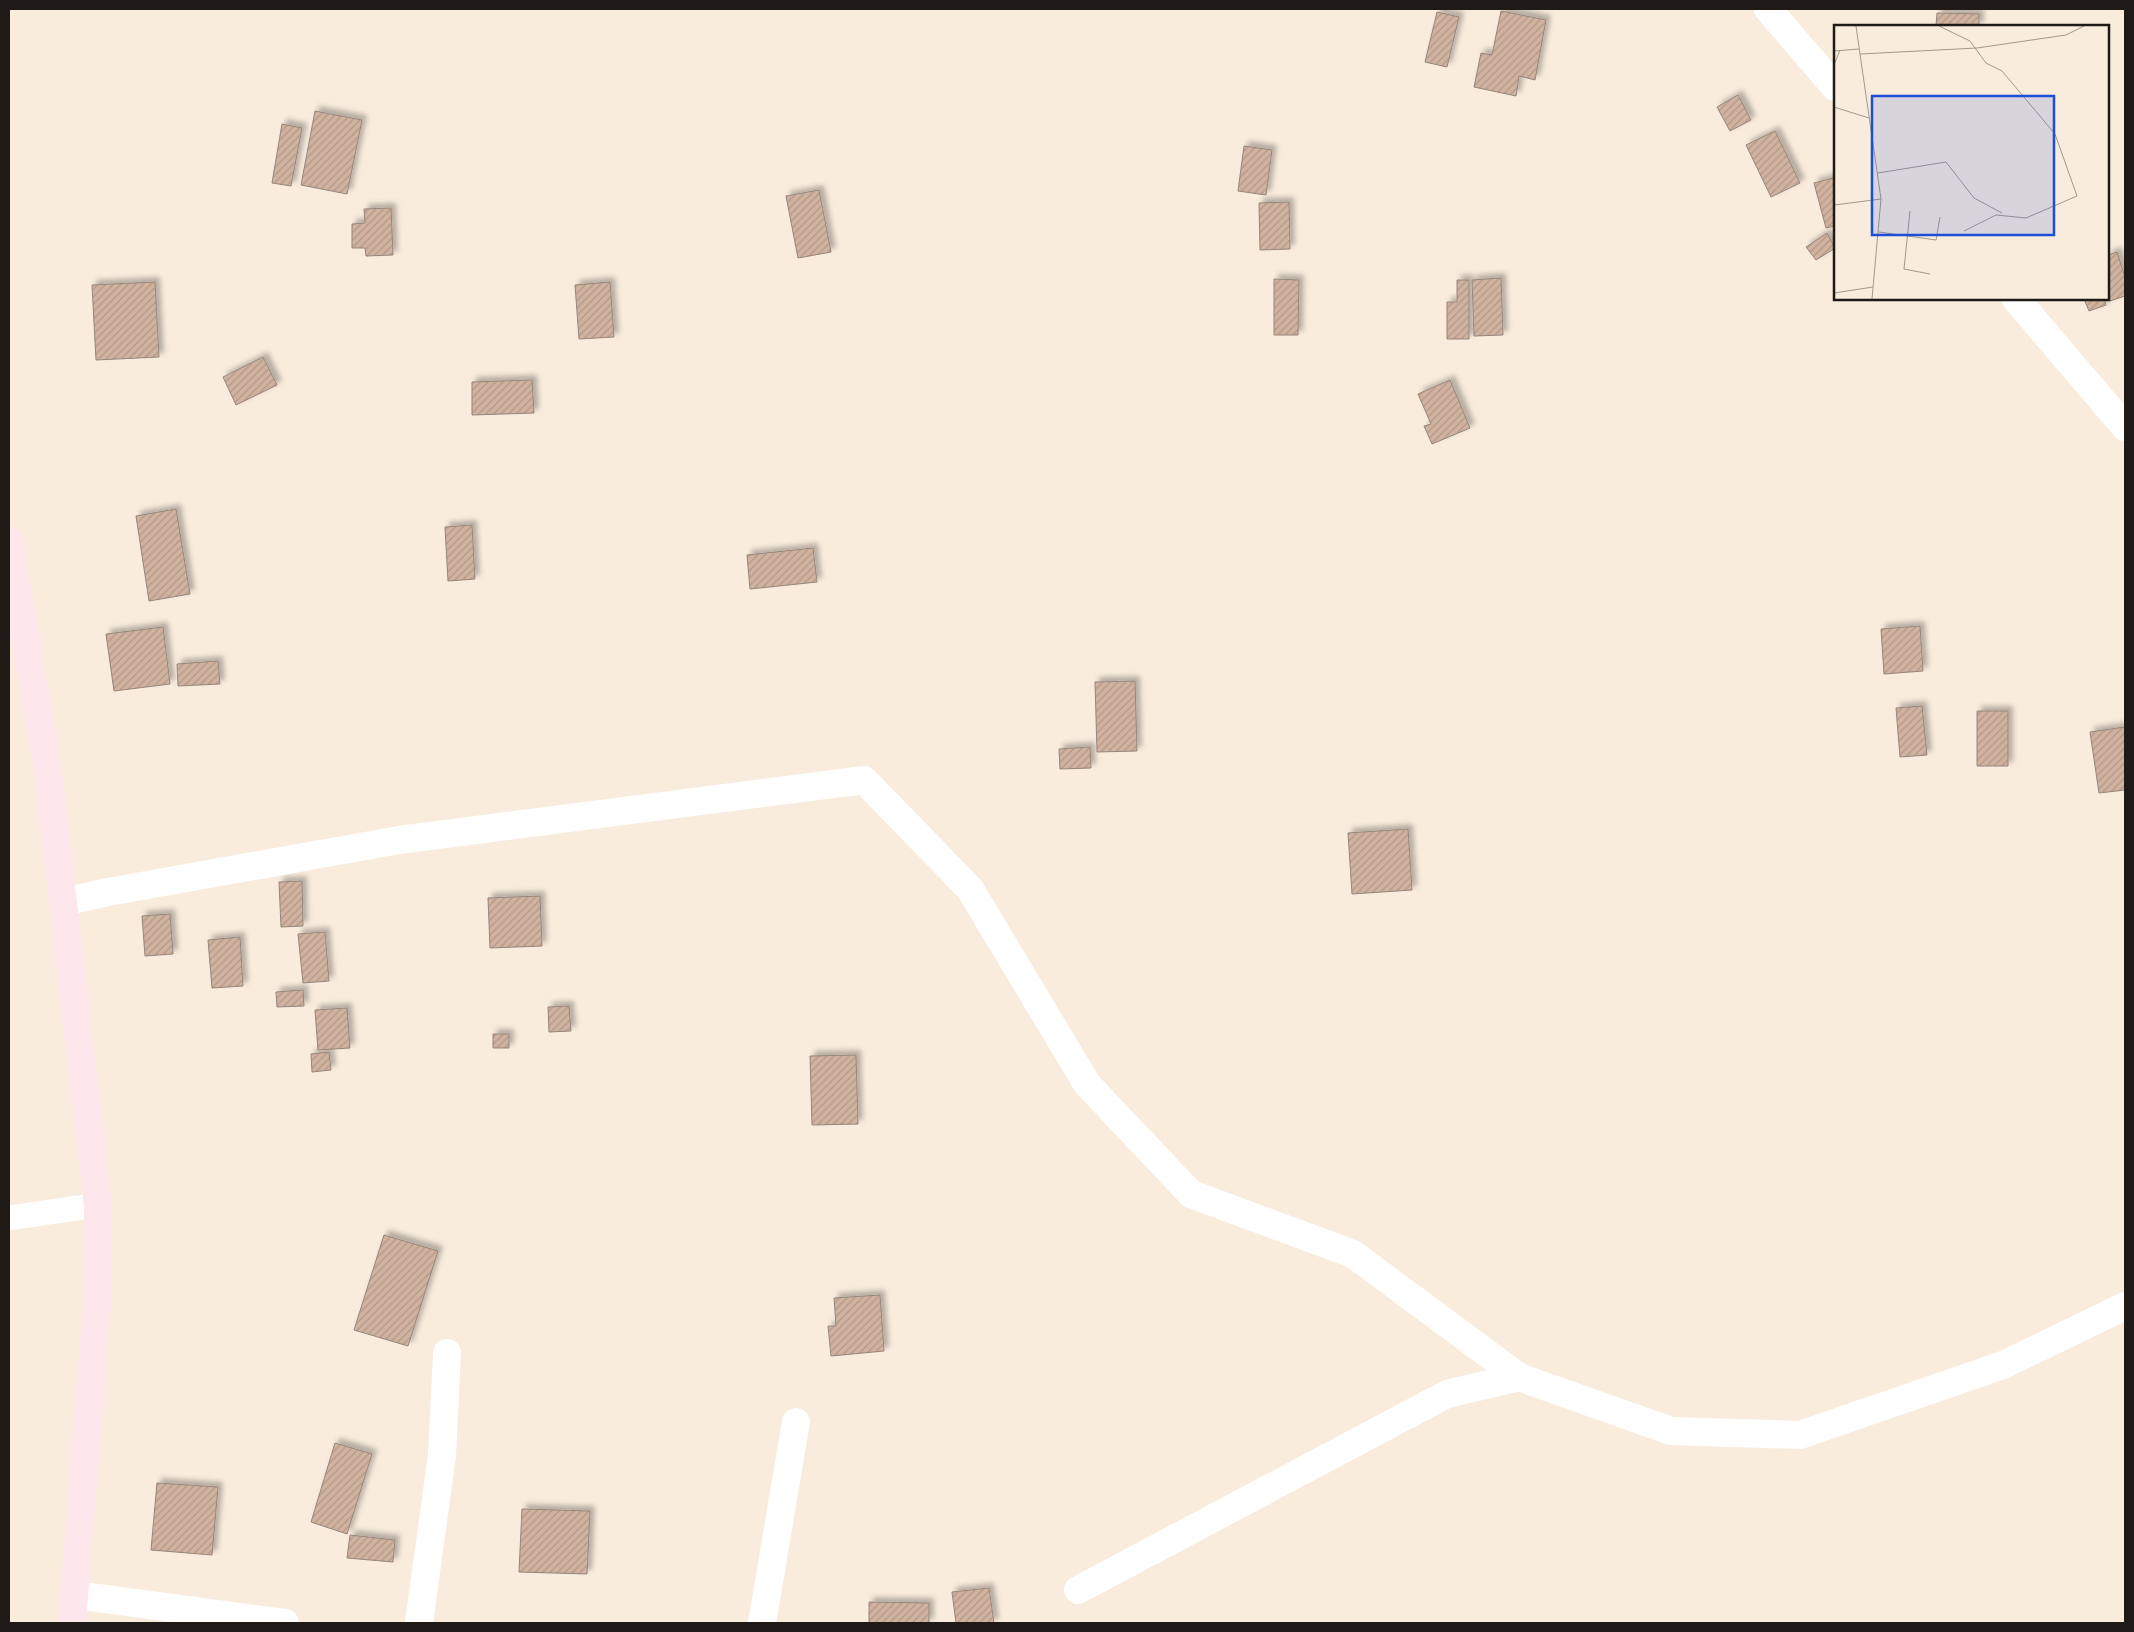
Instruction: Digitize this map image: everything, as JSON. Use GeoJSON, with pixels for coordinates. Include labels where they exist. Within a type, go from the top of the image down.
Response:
{"type":"FeatureCollection","features":[{"type":"Feature","properties":{"kind":"street"},"geometry":{"type":"LineString","coordinates":[[1768,9],[1834,86]]}},
{"type":"Feature","properties":{"kind":"street"},"geometry":{"type":"LineString","coordinates":[[2017,300],[2125,427]]}},
{"type":"Feature","properties":{"kind":"street"},"geometry":{"type":"LineString","coordinates":[[9,541],[47,765],[98,1205],[98,1290],[72,1623]]}},
{"type":"Feature","properties":{"kind":"street"},"geometry":{"type":"LineString","coordinates":[[63,902],[108,892],[398,840],[864,780],[970,889],[1087,1084],[1191,1194],[1353,1254],[1519,1377],[1671,1431],[1800,1435],[2003,1365],[2125,1306]]}},
{"type":"Feature","properties":{"kind":"street"},"geometry":{"type":"LineString","coordinates":[[419,1623],[442,1455],[447,1353]]}},
{"type":"Feature","properties":{"kind":"street"},"geometry":{"type":"LineString","coordinates":[[1078,1590],[1447,1394],[1519,1377]]}},
{"type":"Feature","properties":{"kind":"street"},"geometry":{"type":"LineString","coordinates":[[762,1623],[796,1422]]}},
{"type":"Feature","properties":{"kind":"street"},"geometry":{"type":"LineString","coordinates":[[75,1595],[285,1623]]}},
{"type":"Feature","properties":{"kind":"lane"},"geometry":{"type":"LineString","coordinates":[[9,1218],[98,1205]]}},
{"type":"Feature","properties":{"kind":"building"},"geometry":{"type":"Polygon","coordinates":[[[1501,11],[1546,20],[1535,80],[1519,76],[1516,96],[1474,87],[1481,53],[1492,55],[1501,11]]]}},
{"type":"Feature","properties":{"kind":"building"},"geometry":{"type":"Polygon","coordinates":[[[1437,12],[1459,17],[1447,67],[1425,62],[1437,12]]]}},
{"type":"Feature","properties":{"kind":"building"},"geometry":{"type":"Polygon","coordinates":[[[1937,13],[1979,14],[1979,25],[1936,25],[1937,13]]]}},
{"type":"Feature","properties":{"kind":"building"},"geometry":{"type":"Polygon","coordinates":[[[1738,95],[1751,120],[1730,131],[1717,107],[1738,95]]]}},
{"type":"Feature","properties":{"kind":"building"},"geometry":{"type":"Polygon","coordinates":[[[315,111],[362,120],[347,194],[301,185],[315,111]]]}},
{"type":"Feature","properties":{"kind":"building"},"geometry":{"type":"Polygon","coordinates":[[[282,124],[302,128],[291,186],[272,183],[282,124]]]}},
{"type":"Feature","properties":{"kind":"building"},"geometry":{"type":"Polygon","coordinates":[[[1775,131],[1800,183],[1771,197],[1746,145],[1775,131]]]}},
{"type":"Feature","properties":{"kind":"building"},"geometry":{"type":"Polygon","coordinates":[[[1244,146],[1272,150],[1266,195],[1238,191],[1244,146]]]}},
{"type":"Feature","properties":{"kind":"building"},"geometry":{"type":"Polygon","coordinates":[[[1833,178],[1834,226],[1826,228],[1814,183],[1833,178]]]}},
{"type":"Feature","properties":{"kind":"building"},"geometry":{"type":"Polygon","coordinates":[[[819,190],[831,252],[798,258],[786,196],[819,190]]]}},
{"type":"Feature","properties":{"kind":"building"},"geometry":{"type":"Polygon","coordinates":[[[1289,202],[1290,249],[1260,250],[1259,203],[1289,202]]]}},
{"type":"Feature","properties":{"kind":"building"},"geometry":{"type":"Polygon","coordinates":[[[391,208],[393,255],[366,256],[365,248],[352,248],[352,224],[365,223],[364,209],[391,208]]]}},
{"type":"Feature","properties":{"kind":"building"},"geometry":{"type":"Polygon","coordinates":[[[1827,233],[1834,249],[1816,260],[1806,247],[1827,233]]]}},
{"type":"Feature","properties":{"kind":"building"},"geometry":{"type":"Polygon","coordinates":[[[2117,252],[2125,277],[2125,296],[2110,301],[2109,298],[2109,255],[2117,252]]]}},
{"type":"Feature","properties":{"kind":"building"},"geometry":{"type":"Polygon","coordinates":[[[1501,278],[1503,335],[1474,336],[1472,280],[1501,278]]]}},
{"type":"Feature","properties":{"kind":"building"},"geometry":{"type":"Polygon","coordinates":[[[1274,279],[1299,280],[1298,335],[1274,335],[1274,279]]]}},
{"type":"Feature","properties":{"kind":"building"},"geometry":{"type":"Polygon","coordinates":[[[1457,280],[1469,280],[1469,339],[1447,339],[1447,302],[1457,302],[1457,280]]]}},
{"type":"Feature","properties":{"kind":"building"},"geometry":{"type":"Polygon","coordinates":[[[155,282],[159,357],[96,360],[92,285],[155,282]]]}},
{"type":"Feature","properties":{"kind":"building"},"geometry":{"type":"Polygon","coordinates":[[[610,282],[614,337],[579,339],[575,285],[610,282]]]}},
{"type":"Feature","properties":{"kind":"building"},"geometry":{"type":"Polygon","coordinates":[[[2084,300],[2104,300],[2106,305],[2089,311],[2084,300]]]}},
{"type":"Feature","properties":{"kind":"building"},"geometry":{"type":"Polygon","coordinates":[[[263,357],[277,385],[236,405],[223,377],[263,357]]]}},
{"type":"Feature","properties":{"kind":"building"},"geometry":{"type":"Polygon","coordinates":[[[532,380],[534,413],[472,415],[472,382],[532,380]]]}},
{"type":"Feature","properties":{"kind":"building"},"geometry":{"type":"Polygon","coordinates":[[[1450,380],[1470,428],[1432,444],[1424,426],[1431,424],[1418,394],[1450,380]]]}},
{"type":"Feature","properties":{"kind":"building"},"geometry":{"type":"Polygon","coordinates":[[[176,509],[190,594],[149,601],[136,516],[176,509]]]}},
{"type":"Feature","properties":{"kind":"building"},"geometry":{"type":"Polygon","coordinates":[[[472,525],[475,579],[448,581],[445,527],[472,525]]]}},
{"type":"Feature","properties":{"kind":"building"},"geometry":{"type":"Polygon","coordinates":[[[813,548],[817,582],[750,589],[747,555],[813,548]]]}},
{"type":"Feature","properties":{"kind":"building"},"geometry":{"type":"Polygon","coordinates":[[[1920,626],[1923,671],[1884,674],[1881,629],[1920,626]]]}},
{"type":"Feature","properties":{"kind":"building"},"geometry":{"type":"Polygon","coordinates":[[[163,627],[170,684],[114,691],[106,634],[163,627]]]}},
{"type":"Feature","properties":{"kind":"building"},"geometry":{"type":"Polygon","coordinates":[[[218,661],[220,684],[178,686],[177,664],[218,661]]]}},
{"type":"Feature","properties":{"kind":"building"},"geometry":{"type":"Polygon","coordinates":[[[1135,681],[1137,751],[1097,752],[1095,682],[1135,681]]]}},
{"type":"Feature","properties":{"kind":"building"},"geometry":{"type":"Polygon","coordinates":[[[1922,706],[1927,755],[1900,757],[1896,708],[1922,706]]]}},
{"type":"Feature","properties":{"kind":"building"},"geometry":{"type":"Polygon","coordinates":[[[1977,711],[2008,711],[2008,766],[1977,766],[1977,711]]]}},
{"type":"Feature","properties":{"kind":"building"},"geometry":{"type":"Polygon","coordinates":[[[2125,727],[2125,790],[2099,793],[2090,732],[2125,727]]]}},
{"type":"Feature","properties":{"kind":"building"},"geometry":{"type":"Polygon","coordinates":[[[1090,747],[1091,768],[1060,769],[1059,749],[1090,747]]]}},
{"type":"Feature","properties":{"kind":"building"},"geometry":{"type":"Polygon","coordinates":[[[1408,829],[1412,890],[1352,894],[1348,833],[1408,829]]]}},
{"type":"Feature","properties":{"kind":"building"},"geometry":{"type":"Polygon","coordinates":[[[302,881],[303,926],[281,927],[279,882],[302,881]]]}},
{"type":"Feature","properties":{"kind":"building"},"geometry":{"type":"Polygon","coordinates":[[[540,896],[542,946],[490,948],[488,898],[540,896]]]}},
{"type":"Feature","properties":{"kind":"building"},"geometry":{"type":"Polygon","coordinates":[[[170,914],[173,954],[145,956],[142,916],[170,914]]]}},
{"type":"Feature","properties":{"kind":"building"},"geometry":{"type":"Polygon","coordinates":[[[325,932],[329,981],[303,983],[298,934],[325,932]]]}},
{"type":"Feature","properties":{"kind":"building"},"geometry":{"type":"Polygon","coordinates":[[[240,937],[243,986],[212,988],[208,940],[240,937]]]}},
{"type":"Feature","properties":{"kind":"building"},"geometry":{"type":"Polygon","coordinates":[[[303,990],[304,1006],[277,1007],[276,992],[303,990]]]}},
{"type":"Feature","properties":{"kind":"building"},"geometry":{"type":"Polygon","coordinates":[[[569,1006],[571,1031],[549,1032],[548,1007],[569,1006]]]}},
{"type":"Feature","properties":{"kind":"building"},"geometry":{"type":"Polygon","coordinates":[[[347,1008],[350,1048],[318,1050],[315,1010],[347,1008]]]}},
{"type":"Feature","properties":{"kind":"building"},"geometry":{"type":"Polygon","coordinates":[[[493,1034],[509,1034],[509,1048],[493,1048],[493,1034]]]}},
{"type":"Feature","properties":{"kind":"building"},"geometry":{"type":"Polygon","coordinates":[[[329,1052],[331,1070],[312,1072],[311,1054],[329,1052]]]}},
{"type":"Feature","properties":{"kind":"building"},"geometry":{"type":"Polygon","coordinates":[[[856,1055],[858,1124],[812,1125],[810,1056],[856,1055]]]}},
{"type":"Feature","properties":{"kind":"building"},"geometry":{"type":"Polygon","coordinates":[[[384,1235],[438,1251],[408,1346],[354,1330],[384,1235]]]}},
{"type":"Feature","properties":{"kind":"building"},"geometry":{"type":"Polygon","coordinates":[[[880,1295],[884,1351],[831,1356],[828,1326],[836,1326],[834,1298],[880,1295]]]}},
{"type":"Feature","properties":{"kind":"building"},"geometry":{"type":"Polygon","coordinates":[[[335,1443],[372,1454],[347,1534],[311,1522],[335,1443]]]}},
{"type":"Feature","properties":{"kind":"building"},"geometry":{"type":"Polygon","coordinates":[[[157,1483],[218,1487],[212,1555],[151,1550],[157,1483]]]}},
{"type":"Feature","properties":{"kind":"building"},"geometry":{"type":"Polygon","coordinates":[[[522,1509],[590,1511],[587,1574],[519,1572],[522,1509]]]}},
{"type":"Feature","properties":{"kind":"building"},"geometry":{"type":"Polygon","coordinates":[[[350,1535],[395,1540],[393,1562],[347,1558],[350,1535]]]}},
{"type":"Feature","properties":{"kind":"building"},"geometry":{"type":"Polygon","coordinates":[[[989,1588],[994,1623],[956,1623],[952,1592],[989,1588]]]}},
{"type":"Feature","properties":{"kind":"building"},"geometry":{"type":"Polygon","coordinates":[[[869,1602],[929,1603],[929,1623],[869,1623],[869,1602]]]}}]}
